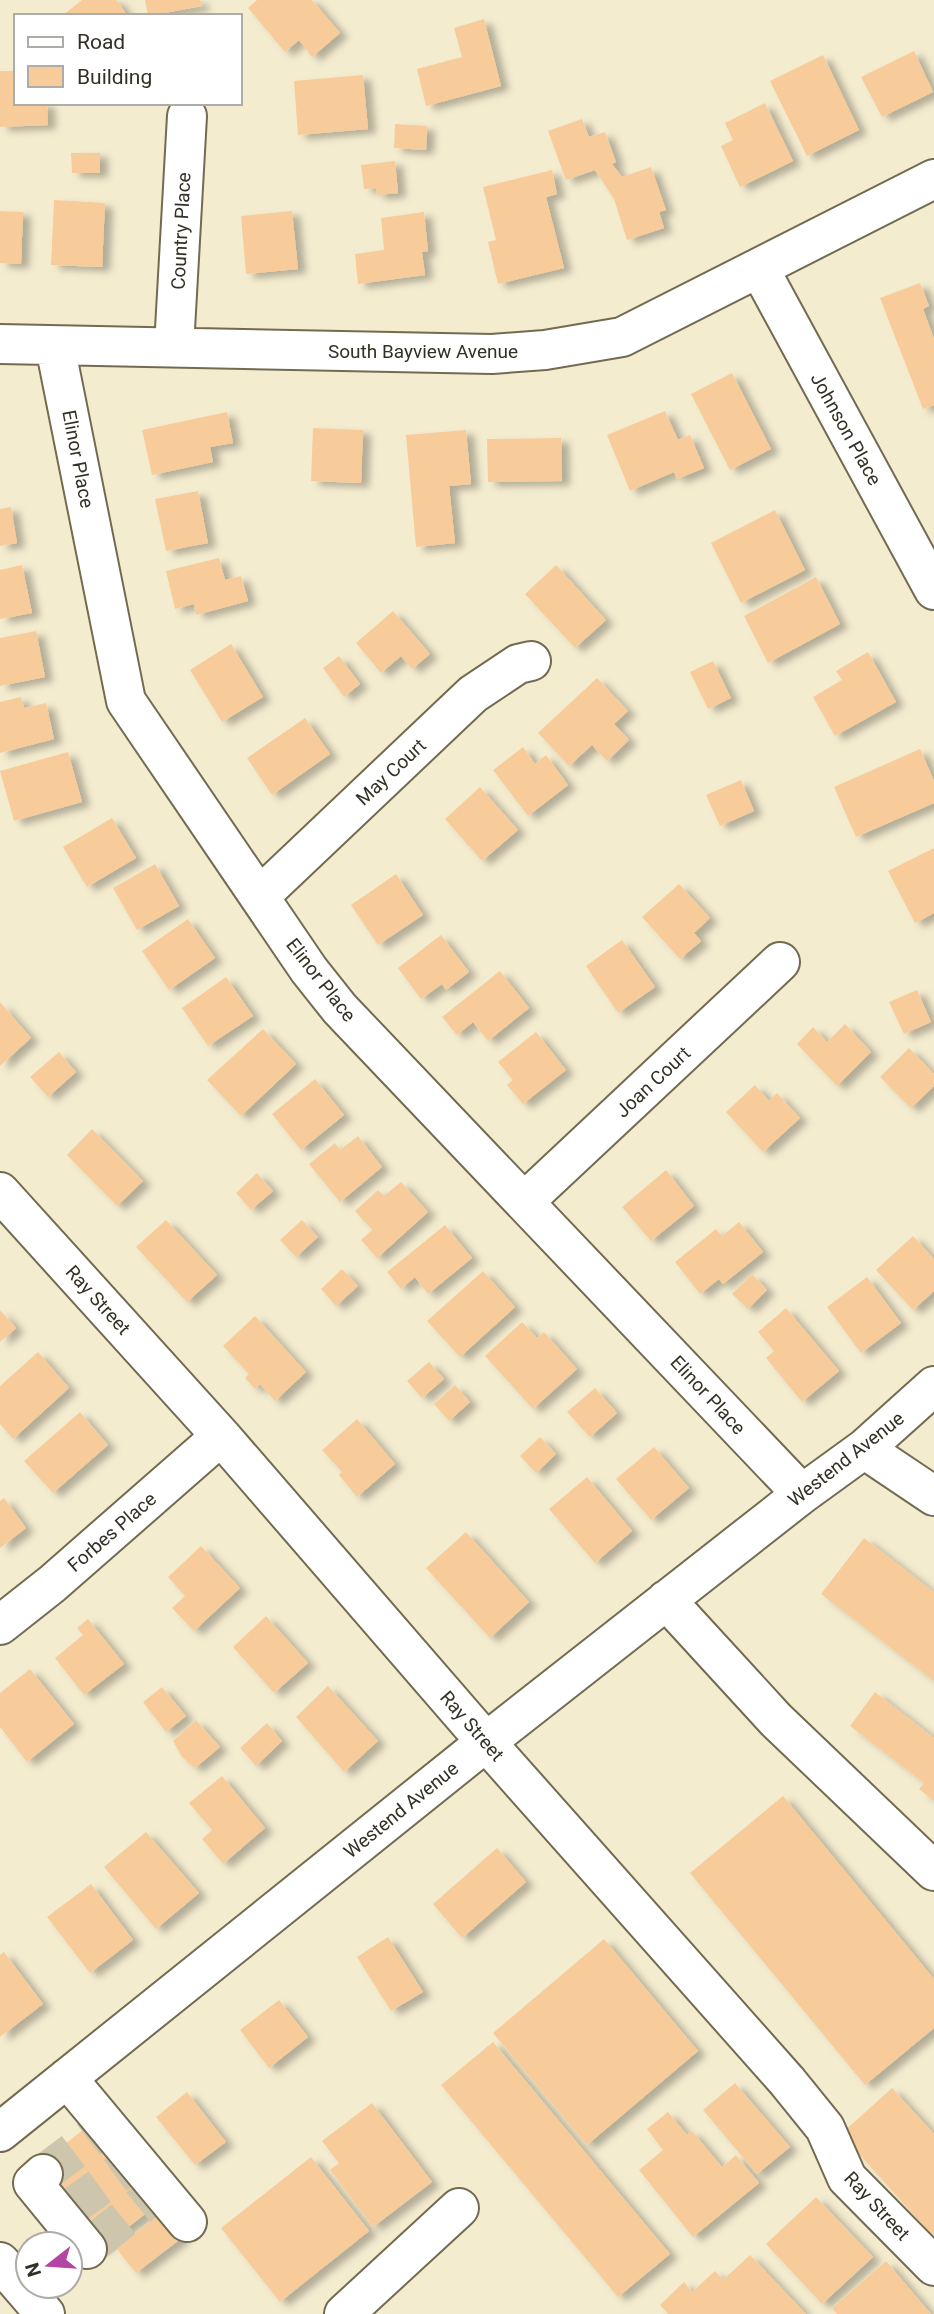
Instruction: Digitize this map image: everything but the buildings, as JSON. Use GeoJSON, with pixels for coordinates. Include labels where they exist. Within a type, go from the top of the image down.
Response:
{"type":"FeatureCollection","features":[{"type":"Feature","properties":{"kind":"street","name":"Country Place"},"geometry":{"type":"LineString","coordinates":[[174,347],[187,116]]}},
{"type":"Feature","properties":{"kind":"street","name":"South Bayview Avenue"},"geometry":{"type":"LineString","coordinates":[[0,344],[492,354],[545,350],[622,337],[934,179]]}},
{"type":"Feature","properties":{"kind":"street","name":"Johnson Place"},"geometry":{"type":"LineString","coordinates":[[759,268],[934,590]]}},
{"type":"Feature","properties":{"kind":"street","name":"Elinor Place"},"geometry":{"type":"LineString","coordinates":[[55,346],[126,701],[309,970],[340,1009],[802,1494]]}},
{"type":"Feature","properties":{"kind":"street","name":"May Court"},"geometry":{"type":"LineString","coordinates":[[260,896],[473,694],[518,664],[531,661]]}},
{"type":"Feature","properties":{"kind":"street","name":"Joan Court"},"geometry":{"type":"LineString","coordinates":[[525,1201],[780,962]]}},
{"type":"Feature","properties":{"kind":"street","name":"Ray Street"},"geometry":{"type":"LineString","coordinates":[[0,1192],[221,1436],[486,1742],[787,2081],[825,2128],[847,2178],[934,2266]]}},
{"type":"Feature","properties":{"kind":"street","name":"Westend Avenue"},"geometry":{"type":"LineString","coordinates":[[0,2132],[486,1742],[802,1494],[864,1449],[934,1386]]}},
{"type":"Feature","properties":{"kind":"street","name":"Forbes Place"},"geometry":{"type":"LineString","coordinates":[[0,1625],[52,1584],[221,1436]]}},
{"type":"Feature","properties":{"kind":"street"},"geometry":{"type":"LineString","coordinates":[[864,1449],[934,1496]]}},
{"type":"Feature","properties":{"kind":"street"},"geometry":{"type":"LineString","coordinates":[[666,1600],[776,1720],[934,1871]]}},
{"type":"Feature","properties":{"kind":"street"},"geometry":{"type":"LineString","coordinates":[[67,2078],[103,2128],[156,2193],[187,2222]]}},
{"type":"Feature","properties":{"kind":"street"},"geometry":{"type":"LineString","coordinates":[[43,2174],[33,2183],[64,2212],[73,2230]]}},
{"type":"Feature","properties":{"kind":"street"},"geometry":{"type":"LineString","coordinates":[[344,2314],[459,2208]]}},
{"type":"Feature","properties":{"kind":"street"},"geometry":{"type":"LineString","coordinates":[[0,2262],[14,2276]]}},
{"type":"Feature","properties":{"kind":"tunnel"},"geometry":{"type":"LineString","coordinates":[[43,2174],[100,2131]]}},
{"type":"Feature","properties":{"kind":"tunnel"},"geometry":{"type":"LineString","coordinates":[[69,2209],[128,2166]]}},
{"type":"Feature","properties":{"kind":"tunnel"},"geometry":{"type":"LineString","coordinates":[[94,2243],[152,2196]]}}]}
